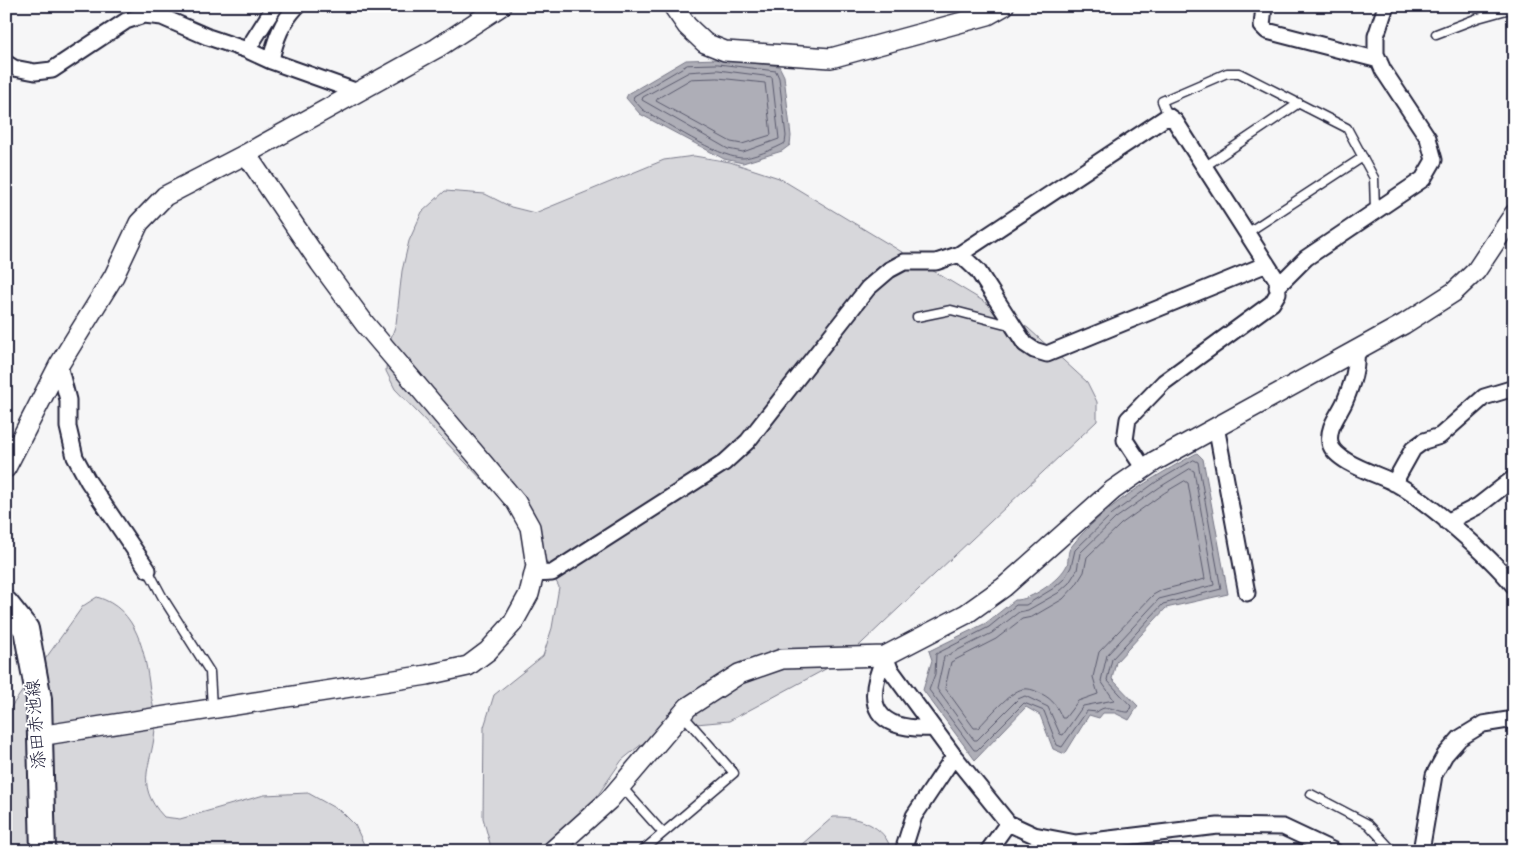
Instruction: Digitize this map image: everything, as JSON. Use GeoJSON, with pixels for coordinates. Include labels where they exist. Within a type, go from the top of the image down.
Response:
{"type":"FeatureCollection","features":[{"type":"Feature","properties":{"kind":"main road","name":"添田赤池線"},"geometry":{"type":"LineString","coordinates":[[6,604],[26,629],[39,699],[43,851]]}},
{"type":"Feature","properties":{"kind":"street"},"geometry":{"type":"LineString","coordinates":[[247,50],[275,6]]}},
{"type":"Feature","properties":{"kind":"street"},"geometry":{"type":"LineString","coordinates":[[271,61],[275,39],[288,16],[297,6]]}},
{"type":"Feature","properties":{"kind":"street"},"geometry":{"type":"LineString","coordinates":[[6,468],[59,365],[114,276],[139,223],[165,196],[246,154],[437,48],[501,6]]}},
{"type":"Feature","properties":{"kind":"street"},"geometry":{"type":"LineString","coordinates":[[673,6],[687,26],[705,44],[725,51],[831,58],[988,15],[1004,6]]}},
{"type":"Feature","properties":{"kind":"street"},"geometry":{"type":"LineString","coordinates":[[1264,6],[1262,26],[1267,31],[1379,60]]}},
{"type":"Feature","properties":{"kind":"street"},"geometry":{"type":"LineString","coordinates":[[1278,287],[1306,258],[1423,179],[1434,160],[1428,138],[1383,70],[1379,60],[1376,36],[1386,6]]}},
{"type":"Feature","properties":{"kind":"street"},"geometry":{"type":"LineString","coordinates":[[6,63],[14,68],[35,72],[52,70],[126,21],[144,15],[162,17],[208,37],[358,92]]}},
{"type":"Feature","properties":{"kind":"street"},"geometry":{"type":"LineString","coordinates":[[534,574],[552,574],[724,463],[748,441],[868,288],[889,270],[904,262],[936,262],[960,254],[1168,116],[1175,121],[1277,280],[1278,293],[1272,303],[1174,373],[1128,420],[1125,440],[1144,469]]}},
{"type":"Feature","properties":{"kind":"street"},"geometry":{"type":"LineString","coordinates":[[39,736],[426,675],[468,666],[488,650],[513,623],[529,594],[536,566],[530,527],[516,502],[365,324],[320,263],[246,154]]}},
{"type":"Feature","properties":{"kind":"street"},"geometry":{"type":"LineString","coordinates":[[553,851],[609,800],[688,707],[740,674],[782,659],[885,656],[966,614],[1004,588],[1105,496],[1144,469],[1216,426],[1404,324],[1454,292],[1476,271],[1514,214]]}},
{"type":"Feature","properties":{"kind":"street"},"geometry":{"type":"LineString","coordinates":[[960,254],[978,272],[1025,344],[1034,350],[1047,354],[1267,264]]}},
{"type":"Feature","properties":{"kind":"street"},"geometry":{"type":"LineString","coordinates":[[1356,350],[1357,364],[1345,402],[1330,429],[1330,444],[1338,457],[1394,483],[1447,522],[1473,544],[1514,586]]}},
{"type":"Feature","properties":{"kind":"street"},"geometry":{"type":"LineString","coordinates":[[59,365],[68,400],[68,427],[75,457],[88,481],[148,570]]}},
{"type":"Feature","properties":{"kind":"street"},"geometry":{"type":"LineString","coordinates":[[1394,483],[1413,449],[1424,441],[1440,436],[1473,404],[1484,397],[1514,388]]}},
{"type":"Feature","properties":{"kind":"street"},"geometry":{"type":"LineString","coordinates":[[1216,426],[1246,593]]}},
{"type":"Feature","properties":{"kind":"street"},"geometry":{"type":"LineString","coordinates":[[1447,522],[1478,506],[1514,478]]}},
{"type":"Feature","properties":{"kind":"street"},"geometry":{"type":"LineString","coordinates":[[885,656],[890,669],[933,728],[1008,823],[1034,835],[1076,843],[1218,826],[1283,827],[1334,851]]}},
{"type":"Feature","properties":{"kind":"street"},"geometry":{"type":"LineString","coordinates":[[885,656],[878,672],[873,695],[876,708],[884,718],[893,724],[919,729],[933,728]]}},
{"type":"Feature","properties":{"kind":"street"},"geometry":{"type":"LineString","coordinates":[[1421,851],[1434,775],[1445,755],[1460,738],[1483,724],[1514,719]]}},
{"type":"Feature","properties":{"kind":"street"},"geometry":{"type":"LineString","coordinates":[[903,851],[914,816],[954,756]]}},
{"type":"Feature","properties":{"kind":"street"},"geometry":{"type":"LineString","coordinates":[[988,851],[1008,823]]}},
{"type":"Feature","properties":{"kind":"lane"},"geometry":{"type":"LineString","coordinates":[[1436,34],[1478,18],[1514,8]]}},
{"type":"Feature","properties":{"kind":"lane"},"geometry":{"type":"LineString","coordinates":[[1168,116],[1162,101],[1227,73],[1239,73],[1347,128],[1374,178],[1375,212]]}},
{"type":"Feature","properties":{"kind":"lane"},"geometry":{"type":"LineString","coordinates":[[1204,167],[1299,103]]}},
{"type":"Feature","properties":{"kind":"lane"},"geometry":{"type":"LineString","coordinates":[[1247,233],[1363,157]]}},
{"type":"Feature","properties":{"kind":"lane"},"geometry":{"type":"LineString","coordinates":[[917,317],[950,310],[1013,326]]}},
{"type":"Feature","properties":{"kind":"lane"},"geometry":{"type":"LineString","coordinates":[[148,570],[163,598],[210,672],[212,708]]}},
{"type":"Feature","properties":{"kind":"lane"},"geometry":{"type":"LineString","coordinates":[[642,851],[734,773],[682,714]]}},
{"type":"Feature","properties":{"kind":"lane"},"geometry":{"type":"LineString","coordinates":[[621,786],[663,833]]}},
{"type":"Feature","properties":{"kind":"lane"},"geometry":{"type":"LineString","coordinates":[[1310,794],[1368,824],[1393,851]]}},
{"type":"Feature","properties":{"kind":"shaded area"},"geometry":{"type":"Polygon","coordinates":[[[694,156],[730,162],[779,178],[1028,328],[1087,382],[1097,402],[1097,421],[846,658],[729,721],[663,727],[622,760],[591,805],[568,851],[492,851],[483,818],[484,727],[494,695],[543,656],[552,628],[559,587],[539,547],[514,513],[395,389],[386,371],[387,349],[396,324],[402,271],[409,241],[422,212],[445,191],[485,194],[511,207],[535,213],[664,160],[694,156]]]}},
{"type":"Feature","properties":{"kind":"shaded area"},"geometry":{"type":"Polygon","coordinates":[[[97,597],[111,603],[122,611],[137,634],[142,647],[155,720],[147,782],[154,805],[164,817],[180,819],[264,795],[308,793],[342,812],[355,825],[367,851],[6,851],[6,714],[83,606],[97,597]]]}},
{"type":"Feature","properties":{"kind":"shaded area"},"geometry":{"type":"Polygon","coordinates":[[[833,817],[851,818],[869,824],[883,835],[891,851],[799,851],[801,845],[833,817]]]}},
{"type":"Feature","properties":{"kind":"water"},"geometry":{"type":"Polygon","coordinates":[[[718,59],[779,66],[784,76],[791,136],[790,145],[782,151],[743,163],[724,159],[640,114],[626,98],[628,94],[686,60],[718,59]]]}},
{"type":"Feature","properties":{"kind":"water"},"geometry":{"type":"Polygon","coordinates":[[[1197,453],[1203,459],[1228,594],[1166,608],[1116,662],[1112,679],[1138,706],[1129,720],[1115,713],[1103,713],[1099,718],[1089,715],[1065,754],[1053,749],[1040,715],[1026,707],[975,760],[923,690],[932,660],[929,651],[986,623],[1015,600],[1028,597],[1051,583],[1067,565],[1071,547],[1098,519],[1129,494],[1197,453]]]}}]}
